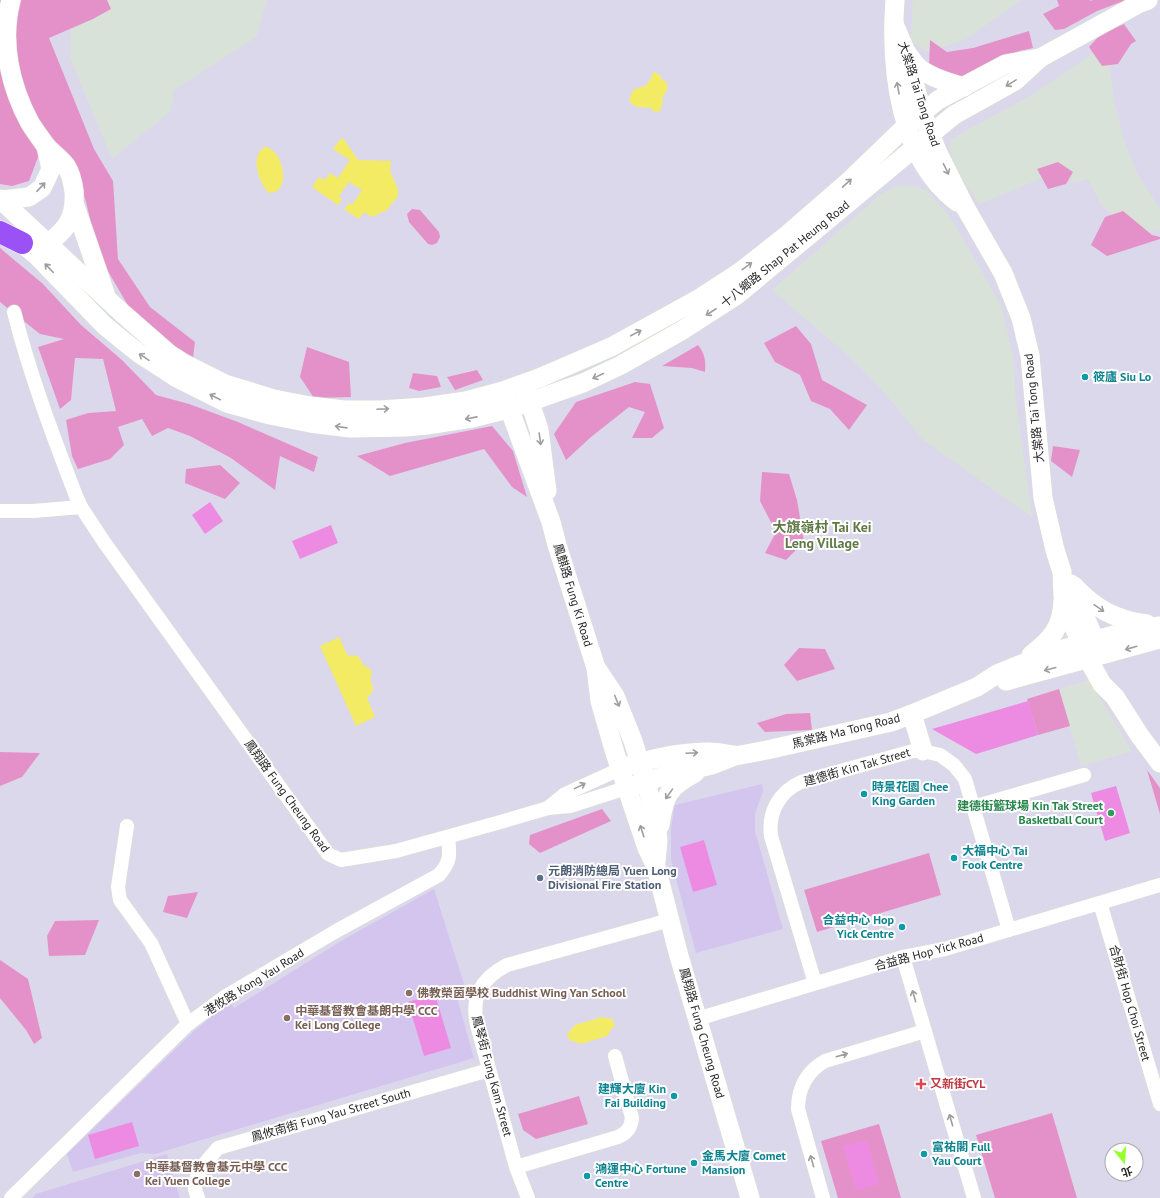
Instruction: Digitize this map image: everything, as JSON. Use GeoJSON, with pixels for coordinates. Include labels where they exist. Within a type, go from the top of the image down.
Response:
{"type":"FeatureCollection","features":[{"type":"Feature","properties":{"kind":"main road"},"geometry":{"type":"LineString","coordinates":[[0,232],[35,247]]}},
{"type":"Feature","properties":{"kind":"street"},"geometry":{"type":"LineString","coordinates":[[11,0],[8,10],[5,42],[10,75],[19,100],[31,124],[46,146],[66,166],[73,186],[74,206],[72,218],[67,225],[35,247]]}},
{"type":"Feature","properties":{"kind":"street","name":"大棠路 Tai Tong Road"},"geometry":{"type":"LineString","coordinates":[[895,0],[894,24],[896,72],[906,126],[931,176],[945,193],[965,207]]}},
{"type":"Feature","properties":{"kind":"street","name":"十八鄉路 Shap Pat Heung Road"},"geometry":{"type":"LineString","coordinates":[[35,247],[104,325],[140,354],[177,378],[227,403],[270,415],[310,423],[350,428],[406,427],[472,418],[509,409],[583,383],[621,365],[706,316],[737,295],[770,269],[915,146],[954,115],[1015,81],[1040,58],[1148,0]]}},
{"type":"Feature","properties":{"kind":"street","name":"大棠路 Tai Tong Road"},"geometry":{"type":"LineString","coordinates":[[894,24],[906,52],[922,112],[930,134],[965,207],[1003,273],[1021,318],[1030,356],[1043,498],[1055,550],[1065,583],[1068,614],[1091,649],[1102,684],[1115,697],[1140,736],[1160,763]]}},
{"type":"Feature","properties":{"kind":"street"},"geometry":{"type":"LineString","coordinates":[[906,52],[918,67],[946,83],[964,87]]}},
{"type":"Feature","properties":{"kind":"street","name":"十八鄉路 Shap Pat Heung Road"},"geometry":{"type":"LineString","coordinates":[[35,247],[106,296],[121,312],[169,354],[183,363],[225,384],[274,399],[310,406],[344,410],[380,410],[425,407],[466,401],[524,384],[611,347],[715,288],[757,259],[818,209],[906,126],[938,100],[1006,64],[1040,58]]}},
{"type":"Feature","properties":{"kind":"street"},"geometry":{"type":"LineString","coordinates":[[35,247],[1,200],[29,197],[42,188],[51,169],[46,146]]}},
{"type":"Feature","properties":{"kind":"street"},"geometry":{"type":"LineString","coordinates":[[878,178],[887,173],[911,169],[931,176]]}},
{"type":"Feature","properties":{"kind":"street"},"geometry":{"type":"LineString","coordinates":[[74,206],[106,296]]}},
{"type":"Feature","properties":{"kind":"street"},"geometry":{"type":"LineString","coordinates":[[0,226],[35,247]]}},
{"type":"Feature","properties":{"kind":"street","name":"鳳翔路 Fung Cheung Road"},"geometry":{"type":"LineString","coordinates":[[14,312],[20,336],[49,423],[81,507],[104,542],[328,854],[341,860],[396,851],[548,808],[570,806],[626,788]]}},
{"type":"Feature","properties":{"kind":"street","name":"鳳麒路 Fung Ki Road"},"geometry":{"type":"LineString","coordinates":[[524,384],[539,430],[551,522]]}},
{"type":"Feature","properties":{"kind":"street","name":"鳳麒路 Fung Ki Road"},"geometry":{"type":"LineString","coordinates":[[503,391],[551,522],[596,668],[600,701],[620,769]]}},
{"type":"Feature","properties":{"kind":"street"},"geometry":{"type":"LineString","coordinates":[[0,511],[33,511],[81,507]]}},
{"type":"Feature","properties":{"kind":"street"},"geometry":{"type":"LineString","coordinates":[[1065,583],[1109,614],[1126,620],[1160,625]]}},
{"type":"Feature","properties":{"kind":"street"},"geometry":{"type":"LineString","coordinates":[[1019,664],[1052,637],[1057,629],[1062,613],[1065,583]]}},
{"type":"Feature","properties":{"kind":"street","name":"馬棠路 Ma Tong Road"},"geometry":{"type":"LineString","coordinates":[[977,687],[1000,683],[1091,649],[1129,631],[1160,625]]}},
{"type":"Feature","properties":{"kind":"street","name":"馬棠路 Ma Tong Road"},"geometry":{"type":"LineString","coordinates":[[626,788],[667,775],[712,765],[735,756],[891,722],[977,687],[997,674],[1019,664],[1091,649],[1160,639]]}},
{"type":"Feature","properties":{"kind":"street","name":"鳳麒路 Fung Ki Road"},"geometry":{"type":"LineString","coordinates":[[596,668],[615,696],[640,763]]}},
{"type":"Feature","properties":{"kind":"street"},"geometry":{"type":"LineString","coordinates":[[912,714],[923,750]]}},
{"type":"Feature","properties":{"kind":"street","name":"建德街 Kin Tak Street"},"geometry":{"type":"LineString","coordinates":[[815,983],[771,836],[770,819],[776,803],[787,790],[801,782],[904,753],[923,750],[940,755],[954,765],[964,779],[1009,930]]}},
{"type":"Feature","properties":{"kind":"street","name":"馬棠路 Ma Tong Road"},"geometry":{"type":"LineString","coordinates":[[620,769],[654,758],[686,753],[710,752],[735,756]]}},
{"type":"Feature","properties":{"kind":"street","name":"鳳翔路 Fung Cheung Road"},"geometry":{"type":"LineString","coordinates":[[640,763],[655,817],[658,840],[656,867]]}},
{"type":"Feature","properties":{"kind":"street"},"geometry":{"type":"LineString","coordinates":[[658,840],[663,804],[666,795],[674,786],[687,777],[712,765]]}},
{"type":"Feature","properties":{"kind":"street","name":"鳳翔路 Fung Cheung Road"},"geometry":{"type":"LineString","coordinates":[[548,808],[565,794],[620,769],[647,848],[656,867],[697,1019],[750,1198]]}},
{"type":"Feature","properties":{"kind":"street"},"geometry":{"type":"LineString","coordinates":[[973,808],[1084,775]]}},
{"type":"Feature","properties":{"kind":"street"},"geometry":{"type":"LineString","coordinates":[[127,826],[118,887],[120,900],[151,943],[188,1024]]}},
{"type":"Feature","properties":{"kind":"street","name":"港攸路 Kong Yau Road"},"geometry":{"type":"LineString","coordinates":[[11,1198],[188,1024],[232,992],[338,930],[439,875],[446,866],[450,856],[448,837]]}},
{"type":"Feature","properties":{"kind":"street","name":"合益路 Hop Yick Road"},"geometry":{"type":"LineString","coordinates":[[697,1019],[903,957],[945,948],[1160,885]]}},
{"type":"Feature","properties":{"kind":"street","name":"合財街 Hop Choi Street"},"geometry":{"type":"LineString","coordinates":[[1100,903],[1160,1104]]}},
{"type":"Feature","properties":{"kind":"street","name":"鳳琴街 Fung Kam Street"},"geometry":{"type":"LineString","coordinates":[[528,1198],[516,1166],[474,1013],[475,999],[480,989],[486,980],[496,971],[507,965],[670,920]]}},
{"type":"Feature","properties":{"kind":"street"},"geometry":{"type":"LineString","coordinates":[[903,957],[974,1198]]}},
{"type":"Feature","properties":{"kind":"street"},"geometry":{"type":"LineString","coordinates":[[823,1198],[798,1109],[799,1094],[804,1081],[813,1069],[824,1061],[925,1031]]}},
{"type":"Feature","properties":{"kind":"street"},"geometry":{"type":"LineString","coordinates":[[516,1166],[618,1137],[627,1132],[630,1128],[632,1118],[614,1056]]}},
{"type":"Feature","properties":{"kind":"street","name":"鳳攸南街 Fung Yau Street South"},"geometry":{"type":"LineString","coordinates":[[196,1193],[198,1176],[205,1164],[218,1148],[489,1070]]}},
{"type":"Feature","properties":{"kind":"shaded area"},"geometry":{"type":"Polygon","coordinates":[[[0,0],[107,0],[111,9],[93,19],[49,38],[94,149],[113,181],[118,259],[150,307],[195,342],[193,358],[171,348],[136,319],[99,256],[86,202],[74,168],[40,152],[29,181],[12,186],[0,184],[0,0]]]}},
{"type":"Feature","properties":{"kind":"shaded area"},"geometry":{"type":"Polygon","coordinates":[[[72,0],[267,0],[256,37],[174,90],[171,111],[112,159],[70,57],[72,0]]]}},
{"type":"Feature","properties":{"kind":"shaded area"},"geometry":{"type":"Polygon","coordinates":[[[913,0],[1022,0],[966,39],[928,52],[911,42],[913,0]]]}},
{"type":"Feature","properties":{"kind":"shaded area"},"geometry":{"type":"Polygon","coordinates":[[[1057,0],[1126,0],[1097,11],[1064,29],[1055,30],[1043,14],[1059,6],[1057,0]]]}},
{"type":"Feature","properties":{"kind":"shaded area"},"geometry":{"type":"Polygon","coordinates":[[[1124,24],[1136,41],[1131,44],[1118,64],[1102,66],[1089,47],[1100,35],[1124,24]]]}},
{"type":"Feature","properties":{"kind":"shaded area"},"geometry":{"type":"Polygon","coordinates":[[[1029,31],[1033,48],[1019,51],[964,78],[929,66],[930,40],[947,52],[973,48],[1029,31]]]}},
{"type":"Feature","properties":{"kind":"shaded area"},"geometry":{"type":"Polygon","coordinates":[[[1122,37],[1124,58],[1109,63],[1114,102],[1124,140],[1138,175],[1160,209],[1160,230],[1140,234],[1102,206],[1088,179],[1075,183],[1059,171],[979,204],[962,179],[949,149],[951,139],[1037,92],[1096,51],[1122,37]]]}},
{"type":"Feature","properties":{"kind":"shaded area"},"geometry":{"type":"Polygon","coordinates":[[[655,72],[661,76],[662,80],[667,82],[660,111],[656,112],[651,108],[638,107],[629,100],[633,90],[646,85],[655,72]]]}},
{"type":"Feature","properties":{"kind":"shaded area"},"geometry":{"type":"Polygon","coordinates":[[[343,138],[358,160],[391,161],[390,171],[398,189],[398,196],[387,210],[372,217],[364,212],[359,219],[344,209],[349,203],[352,205],[362,190],[349,182],[339,196],[342,199],[338,205],[312,187],[319,177],[325,180],[330,173],[338,178],[350,160],[333,149],[343,138]]]}},
{"type":"Feature","properties":{"kind":"shaded area"},"geometry":{"type":"Polygon","coordinates":[[[265,147],[272,150],[277,155],[283,171],[281,187],[276,191],[269,193],[265,189],[257,170],[257,156],[265,147]]]}},
{"type":"Feature","properties":{"kind":"shaded area"},"geometry":{"type":"Polygon","coordinates":[[[1058,162],[1073,172],[1066,184],[1048,189],[1037,169],[1058,162]]]}},
{"type":"Feature","properties":{"kind":"shaded area"},"geometry":{"type":"Polygon","coordinates":[[[907,185],[926,190],[951,218],[1001,305],[1013,357],[1016,402],[1032,517],[922,439],[896,406],[850,357],[772,290],[881,194],[893,188],[907,185]]]}},
{"type":"Feature","properties":{"kind":"shaded area"},"geometry":{"type":"Polygon","coordinates":[[[412,209],[420,210],[439,232],[440,237],[437,243],[432,245],[428,244],[409,222],[407,214],[412,209]]]}},
{"type":"Feature","properties":{"kind":"shaded area"},"geometry":{"type":"Polygon","coordinates":[[[1123,211],[1152,235],[1160,237],[1160,239],[1107,256],[1091,245],[1105,217],[1123,211]]]}},
{"type":"Feature","properties":{"kind":"shaded area"},"geometry":{"type":"Polygon","coordinates":[[[0,248],[43,284],[81,325],[122,360],[156,395],[189,404],[238,422],[318,457],[314,472],[280,456],[275,490],[231,458],[190,436],[168,428],[152,436],[142,419],[118,427],[124,445],[110,459],[78,469],[72,456],[66,420],[88,413],[116,411],[103,359],[75,358],[71,400],[60,409],[38,347],[64,339],[40,334],[0,302],[0,248]]]}},
{"type":"Feature","properties":{"kind":"shaded area"},"geometry":{"type":"Polygon","coordinates":[[[796,326],[811,344],[822,380],[867,405],[849,430],[830,409],[811,401],[800,375],[775,362],[764,343],[796,326]]]}},
{"type":"Feature","properties":{"kind":"shaded area"},"geometry":{"type":"Polygon","coordinates":[[[698,345],[704,358],[705,372],[692,368],[662,366],[698,345]]]}},
{"type":"Feature","properties":{"kind":"shaded area"},"geometry":{"type":"Polygon","coordinates":[[[307,347],[349,362],[351,397],[314,398],[300,377],[307,347]]]}},
{"type":"Feature","properties":{"kind":"shaded area"},"geometry":{"type":"Polygon","coordinates":[[[477,370],[483,380],[455,390],[447,377],[477,370]]]}},
{"type":"Feature","properties":{"kind":"shaded area"},"geometry":{"type":"Polygon","coordinates":[[[413,373],[437,376],[441,387],[419,391],[409,388],[413,373]]]}},
{"type":"Feature","properties":{"kind":"shaded area"},"geometry":{"type":"Polygon","coordinates":[[[635,382],[650,384],[664,428],[652,438],[632,438],[645,412],[629,407],[591,437],[566,460],[554,434],[576,402],[635,382]]]}},
{"type":"Feature","properties":{"kind":"shaded area"},"geometry":{"type":"Polygon","coordinates":[[[492,426],[513,451],[527,497],[512,487],[484,449],[390,476],[357,456],[405,443],[492,426]]]}},
{"type":"Feature","properties":{"kind":"shaded area"},"geometry":{"type":"Polygon","coordinates":[[[1053,446],[1080,450],[1072,477],[1051,461],[1053,446]]]}},
{"type":"Feature","properties":{"kind":"shaded area"},"geometry":{"type":"Polygon","coordinates":[[[220,465],[240,483],[225,499],[185,483],[186,469],[220,465]]]}},
{"type":"Feature","properties":{"kind":"shaded area"},"geometry":{"type":"Polygon","coordinates":[[[762,472],[789,474],[797,500],[804,542],[786,560],[765,553],[776,532],[760,501],[762,472]]]}},
{"type":"Feature","properties":{"kind":"shaded area"},"geometry":{"type":"Polygon","coordinates":[[[210,502],[223,521],[205,534],[192,515],[210,502]]]}},
{"type":"Feature","properties":{"kind":"shaded area"},"geometry":{"type":"Polygon","coordinates":[[[331,525],[338,543],[300,559],[292,541],[331,525]]]}},
{"type":"Feature","properties":{"kind":"shaded area"},"geometry":{"type":"Polygon","coordinates":[[[339,637],[348,656],[353,655],[359,657],[364,666],[368,667],[372,672],[370,680],[373,690],[367,698],[375,717],[356,726],[320,646],[339,637]]]}},
{"type":"Feature","properties":{"kind":"shaded area"},"geometry":{"type":"Polygon","coordinates":[[[799,648],[825,649],[835,669],[797,681],[784,665],[799,648]]]}},
{"type":"Feature","properties":{"kind":"shaded area"},"geometry":{"type":"Polygon","coordinates":[[[1089,680],[1132,751],[1081,766],[1059,689],[1089,680]]]}},
{"type":"Feature","properties":{"kind":"shaded area"},"geometry":{"type":"Polygon","coordinates":[[[1059,689],[1070,726],[1038,735],[1027,699],[1059,689]]]}},
{"type":"Feature","properties":{"kind":"shaded area"},"geometry":{"type":"Polygon","coordinates":[[[1028,701],[1038,735],[976,754],[932,729],[1028,701]]]}},
{"type":"Feature","properties":{"kind":"shaded area"},"geometry":{"type":"Polygon","coordinates":[[[810,713],[812,730],[765,732],[757,723],[786,714],[810,713]]]}},
{"type":"Feature","properties":{"kind":"shaded area"},"geometry":{"type":"Polygon","coordinates":[[[0,752],[40,753],[22,777],[0,786],[0,752]]]}},
{"type":"Feature","properties":{"kind":"shaded area"},"geometry":{"type":"Polygon","coordinates":[[[1147,770],[1160,788],[1160,814],[1147,770]]]}},
{"type":"Feature","properties":{"kind":"shaded area"},"geometry":{"type":"Polygon","coordinates":[[[762,784],[763,791],[755,814],[755,831],[783,929],[696,953],[671,860],[671,827],[675,805],[762,784]]]}},
{"type":"Feature","properties":{"kind":"shaded area","name":"建德街籃球場 Kin Tak Street Basketball Court"},"geometry":{"type":"Polygon","coordinates":[[[1116,786],[1130,833],[1105,841],[1091,793],[1116,786]]]}},
{"type":"Feature","properties":{"kind":"shaded area"},"geometry":{"type":"Polygon","coordinates":[[[602,809],[611,821],[540,853],[529,844],[530,835],[602,809]]]}},
{"type":"Feature","properties":{"kind":"shaded area"},"geometry":{"type":"Polygon","coordinates":[[[704,840],[717,885],[693,892],[680,847],[704,840]]]}},
{"type":"Feature","properties":{"kind":"shaded area"},"geometry":{"type":"Polygon","coordinates":[[[929,853],[941,895],[817,932],[804,890],[929,853]]]}},
{"type":"Feature","properties":{"kind":"shaded area"},"geometry":{"type":"Polygon","coordinates":[[[434,889],[464,984],[458,1001],[474,1058],[155,1154],[141,1153],[73,1172],[67,1154],[192,1033],[229,1001],[234,1008],[341,941],[434,889]]]}},
{"type":"Feature","properties":{"kind":"shaded area"},"geometry":{"type":"Polygon","coordinates":[[[198,892],[187,918],[163,912],[168,896],[198,892]]]}},
{"type":"Feature","properties":{"kind":"shaded area"},"geometry":{"type":"Polygon","coordinates":[[[99,920],[85,955],[49,956],[47,936],[55,921],[99,920]]]}},
{"type":"Feature","properties":{"kind":"shaded area"},"geometry":{"type":"Polygon","coordinates":[[[0,960],[28,979],[42,1038],[34,1044],[26,1030],[0,998],[0,960]]]}},
{"type":"Feature","properties":{"kind":"shaded area"},"geometry":{"type":"Polygon","coordinates":[[[435,994],[451,1048],[424,1056],[408,1002],[435,994]]]}},
{"type":"Feature","properties":{"kind":"shaded area"},"geometry":{"type":"Polygon","coordinates":[[[602,1017],[609,1019],[612,1018],[615,1027],[612,1028],[607,1036],[581,1044],[570,1041],[567,1033],[575,1025],[602,1017]]]}},
{"type":"Feature","properties":{"kind":"shaded area"},"geometry":{"type":"Polygon","coordinates":[[[579,1096],[588,1124],[536,1139],[523,1130],[518,1114],[579,1096]]]}},
{"type":"Feature","properties":{"kind":"shaded area"},"geometry":{"type":"Polygon","coordinates":[[[1052,1113],[1077,1198],[995,1198],[976,1135],[1052,1113]]]}},
{"type":"Feature","properties":{"kind":"shaded area"},"geometry":{"type":"Polygon","coordinates":[[[132,1122],[139,1146],[95,1159],[88,1135],[132,1122]]]}},
{"type":"Feature","properties":{"kind":"shaded area"},"geometry":{"type":"Polygon","coordinates":[[[879,1124],[901,1198],[838,1198],[821,1141],[879,1124]]]}},
{"type":"Feature","properties":{"kind":"shaded area"},"geometry":{"type":"Polygon","coordinates":[[[867,1140],[879,1184],[856,1190],[843,1146],[867,1140]]]}},
{"type":"Feature","properties":{"kind":"shaded area","name":"中華基督教會基元中學 CCC Kei Yuen College"},"geometry":{"type":"Polygon","coordinates":[[[167,1154],[180,1198],[32,1198],[36,1194],[167,1154]]]}},
{"type":"Feature","properties":{"kind":"place","name":"筱廬 Siu Lo"},"geometry":{"type":"Point","coordinates":[1085,377]}},
{"type":"Feature","properties":{"kind":"place","name":"時景花園 Chee King Garden"},"geometry":{"type":"Point","coordinates":[864,794]}},
{"type":"Feature","properties":{"kind":"place","name":"建德街籃球場 Kin Tak Street Basketball Court"},"geometry":{"type":"Point","coordinates":[1111,813]}},
{"type":"Feature","properties":{"kind":"place","name":"大福中心 Tai Fook Centre"},"geometry":{"type":"Point","coordinates":[954,858]}},
{"type":"Feature","properties":{"kind":"place","name":"元朗消防總局 Yuen Long Divisional Fire Station"},"geometry":{"type":"Point","coordinates":[540,878]}},
{"type":"Feature","properties":{"kind":"place","name":"合益中心 Hop Yick Centre"},"geometry":{"type":"Point","coordinates":[902,927]}},
{"type":"Feature","properties":{"kind":"place","name":"佛教榮茵學校 Buddhist Wing Yan School"},"geometry":{"type":"Point","coordinates":[409,993]}},
{"type":"Feature","properties":{"kind":"place","name":"中華基督教會基朗中學 CCC Kei Long College"},"geometry":{"type":"Point","coordinates":[287,1018]}},
{"type":"Feature","properties":{"kind":"place","name":"又新街CYL"},"geometry":{"type":"Point","coordinates":[921,1084]}},
{"type":"Feature","properties":{"kind":"place","name":"建輝大廈 Kin Fai Building"},"geometry":{"type":"Point","coordinates":[674,1096]}},
{"type":"Feature","properties":{"kind":"place","name":"富祐閣 Full Yau Court"},"geometry":{"type":"Point","coordinates":[924,1154]}},
{"type":"Feature","properties":{"kind":"place","name":"金馬大廈 Comet Mansion"},"geometry":{"type":"Point","coordinates":[694,1163]}},
{"type":"Feature","properties":{"kind":"place","name":"中華基督教會基元中學 CCC Kei Yuen College"},"geometry":{"type":"Point","coordinates":[137,1174]}},
{"type":"Feature","properties":{"kind":"place","name":"鴻運中心 Fortune Centre"},"geometry":{"type":"Point","coordinates":[587,1176]}},
{"type":"Feature","properties":{"kind":"district","name":"大旗嶺村 Tai Kei Leng Village"},"geometry":{"type":"Point","coordinates":[822,536]}}]}
